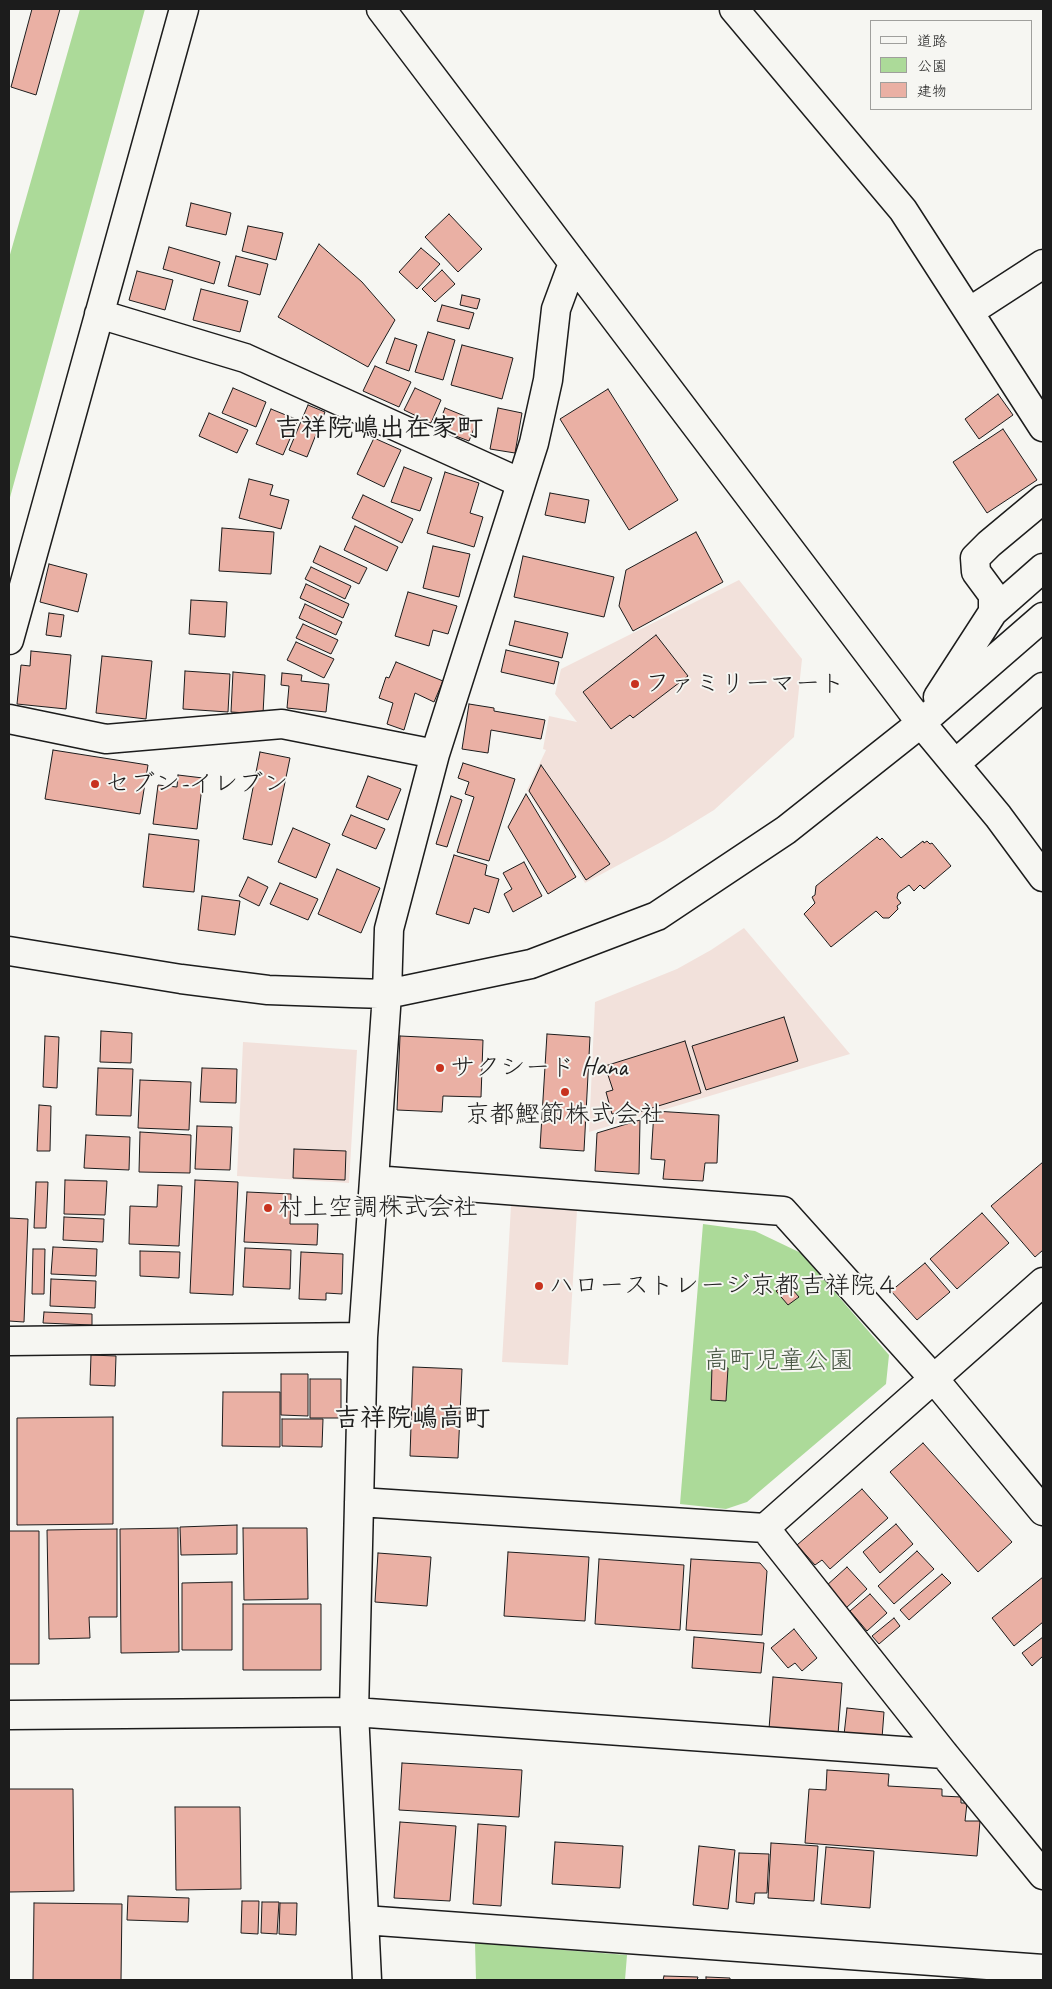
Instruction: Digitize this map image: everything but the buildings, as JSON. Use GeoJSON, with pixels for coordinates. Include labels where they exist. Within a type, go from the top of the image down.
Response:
{"type":"FeatureCollection","features":[{"type":"Feature","properties":{"kind":"street"},"geometry":{"type":"LineString","coordinates":[[9,640],[184,9]]}},
{"type":"Feature","properties":{"kind":"street"},"geometry":{"type":"LineString","coordinates":[[381,9],[921,723],[998,816],[1043,877]]}},
{"type":"Feature","properties":{"kind":"street"},"geometry":{"type":"LineString","coordinates":[[734,9],[903,210],[1043,427]]}},
{"type":"Feature","properties":{"kind":"street"},"geometry":{"type":"LineString","coordinates":[[367,1980],[354,1712],[364,1337],[387,994],[389,929],[434,754],[534,443],[548,380],[556,309],[573,263]]}},
{"type":"Feature","properties":{"kind":"street"},"geometry":{"type":"LineString","coordinates":[[969,312],[1043,264]]}},
{"type":"Feature","properties":{"kind":"street"},"geometry":{"type":"LineString","coordinates":[[99,314],[245,358],[521,483]]}},
{"type":"Feature","properties":{"kind":"street"},"geometry":{"type":"LineString","coordinates":[[997,608],[993,595],[976,572],[975,558],[1043,499]]}},
{"type":"Feature","properties":{"kind":"street"},"geometry":{"type":"LineString","coordinates":[[921,723],[997,608],[1043,568]]}},
{"type":"Feature","properties":{"kind":"street"},"geometry":{"type":"LineString","coordinates":[[9,951],[181,979],[268,990],[387,994],[531,964],[657,916],[786,830],[921,723],[1035,624]]}},
{"type":"Feature","properties":{"kind":"street"},"geometry":{"type":"LineString","coordinates":[[955,764],[1043,686]]}},
{"type":"Feature","properties":{"kind":"street"},"geometry":{"type":"LineString","coordinates":[[9,718],[106,739],[282,724],[434,754]]}},
{"type":"Feature","properties":{"kind":"street"},"geometry":{"type":"LineString","coordinates":[[374,1180],[783,1211],[934,1379],[1043,1511]]}},
{"type":"Feature","properties":{"kind":"street"},"geometry":{"type":"LineString","coordinates":[[359,1502],[765,1528],[1043,1282]]}},
{"type":"Feature","properties":{"kind":"street"},"geometry":{"type":"LineString","coordinates":[[9,1341],[364,1337]]}},
{"type":"Feature","properties":{"kind":"street"},"geometry":{"type":"LineString","coordinates":[[765,1528],[944,1754],[1043,1875]]}},
{"type":"Feature","properties":{"kind":"street"},"geometry":{"type":"LineString","coordinates":[[9,1714],[354,1712],[944,1754]]}},
{"type":"Feature","properties":{"kind":"street"},"geometry":{"type":"LineString","coordinates":[[364,1920],[1043,1969]]}},
{"type":"Feature","properties":{"kind":"shaded area"},"geometry":{"type":"Polygon","coordinates":[[[739,580],[802,659],[794,737],[714,810],[665,840],[585,883],[527,790],[546,750],[543,749],[549,716],[577,722],[555,694],[561,669],[739,580]]]}},
{"type":"Feature","properties":{"kind":"shaded area"},"geometry":{"type":"Polygon","coordinates":[[[744,928],[850,1054],[589,1132],[595,1002],[677,969],[711,950],[744,928]]]}},
{"type":"Feature","properties":{"kind":"shaded area"},"geometry":{"type":"Polygon","coordinates":[[[243,1042],[357,1050],[349,1183],[237,1176],[243,1042]]]}},
{"type":"Feature","properties":{"kind":"shaded area","name":"ハローストレージ京都吉祥院４"},"geometry":{"type":"Polygon","coordinates":[[[511,1206],[577,1210],[568,1365],[502,1362],[511,1206]]]}},
{"type":"Feature","properties":{"kind":"green space"},"geometry":{"type":"Polygon","coordinates":[[[80,9],[145,9],[9,501],[9,258],[80,9]]]}},
{"type":"Feature","properties":{"kind":"green space","name":"高町児童公園"},"geometry":{"type":"Polygon","coordinates":[[[703,1224],[755,1231],[801,1253],[889,1355],[886,1384],[747,1502],[726,1509],[680,1504],[703,1224]]]}},
{"type":"Feature","properties":{"kind":"green space"},"geometry":{"type":"Polygon","coordinates":[[[475,1943],[627,1955],[625,1980],[476,1980],[475,1943]]]}},
{"type":"Feature","properties":{"kind":"place","name":"ファミリーマート"},"geometry":{"type":"Point","coordinates":[635,684]}},
{"type":"Feature","properties":{"kind":"place","name":"セブン-イレブン"},"geometry":{"type":"Point","coordinates":[95,784]}},
{"type":"Feature","properties":{"kind":"place","name":"サクシード Hana"},"geometry":{"type":"Point","coordinates":[440,1068]}},
{"type":"Feature","properties":{"kind":"place","name":"京都鰹節株式会社"},"geometry":{"type":"Point","coordinates":[565,1092]}},
{"type":"Feature","properties":{"kind":"place","name":"村上空調株式会社"},"geometry":{"type":"Point","coordinates":[268,1208]}},
{"type":"Feature","properties":{"kind":"place","name":"ハローストレージ京都吉祥院４"},"geometry":{"type":"Point","coordinates":[539,1286]}},
{"type":"Feature","properties":{"kind":"district","name":"吉祥院嶋出在家町"},"geometry":{"type":"Point","coordinates":[379,429]}},
{"type":"Feature","properties":{"kind":"district","name":"吉祥院嶋高町"},"geometry":{"type":"Point","coordinates":[412,1419]}}]}
